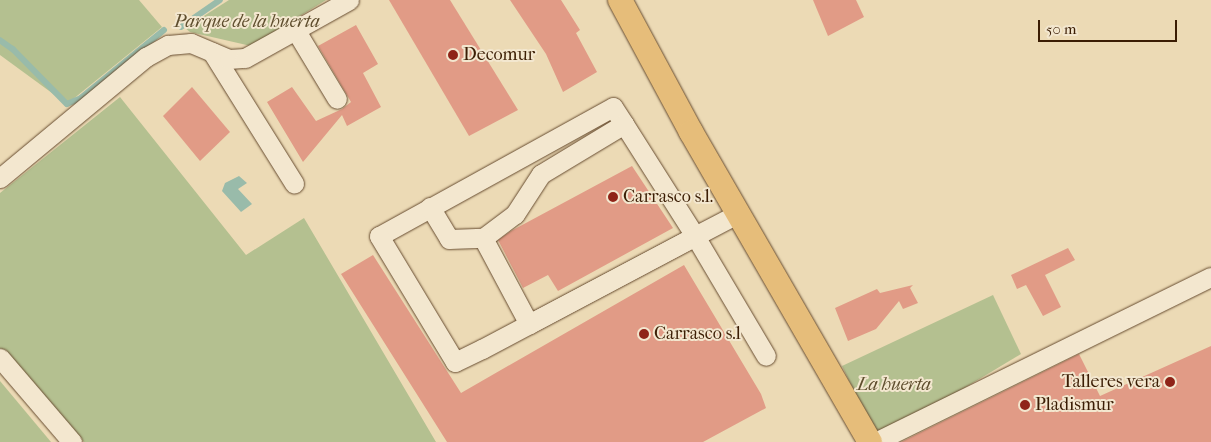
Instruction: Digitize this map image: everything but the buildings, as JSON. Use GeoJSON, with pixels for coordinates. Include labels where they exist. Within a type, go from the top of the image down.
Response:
{"type":"FeatureCollection","features":[{"type":"Feature","properties":{"kind":"main road"},"geometry":{"type":"LineString","coordinates":[[620,0],[691,132],[870,442]]}},
{"type":"Feature","properties":{"kind":"street"},"geometry":{"type":"LineString","coordinates":[[0,178],[146,57],[168,45],[191,43],[229,59],[245,58],[349,0]]}},
{"type":"Feature","properties":{"kind":"street"},"geometry":{"type":"LineString","coordinates":[[296,31],[337,99]]}},
{"type":"Feature","properties":{"kind":"street"},"geometry":{"type":"LineString","coordinates":[[212,52],[294,183]]}},
{"type":"Feature","properties":{"kind":"street"},"geometry":{"type":"LineString","coordinates":[[739,213],[695,236],[455,362],[379,236],[613,107],[695,236],[766,356]]}},
{"type":"Feature","properties":{"kind":"street"},"geometry":{"type":"LineString","coordinates":[[430,207],[450,239],[483,238],[515,214],[541,174],[624,124]]}},
{"type":"Feature","properties":{"kind":"street"},"geometry":{"type":"LineString","coordinates":[[483,238],[529,324],[695,236]]}},
{"type":"Feature","properties":{"kind":"street"},"geometry":{"type":"LineString","coordinates":[[875,442],[1211,277]]}},
{"type":"Feature","properties":{"kind":"street"},"geometry":{"type":"LineString","coordinates":[[0,358],[72,442]]}},
{"type":"Feature","properties":{"kind":"green space"},"geometry":{"type":"Polygon","coordinates":[[[0,0],[139,0],[162,27],[67,104],[0,55],[0,0]]]}},
{"type":"Feature","properties":{"kind":"green space","name":"Parque de la huerta"},"geometry":{"type":"Polygon","coordinates":[[[229,0],[326,0],[251,46],[190,32],[185,28],[229,0]]]}},
{"type":"Feature","properties":{"kind":"green space"},"geometry":{"type":"Polygon","coordinates":[[[120,97],[246,255],[304,218],[436,442],[84,442],[0,350],[0,193],[120,97]]]}},
{"type":"Feature","properties":{"kind":"green space","name":"La huerta"},"geometry":{"type":"Polygon","coordinates":[[[993,295],[1021,354],[878,440],[842,366],[993,295]]]}},
{"type":"Feature","properties":{"kind":"green space"},"geometry":{"type":"Polygon","coordinates":[[[0,381],[51,442],[0,442],[0,381]]]}},
{"type":"Feature","properties":{"kind":"shaded area"},"geometry":{"type":"Polygon","coordinates":[[[239,176],[247,183],[238,189],[252,204],[241,212],[222,191],[225,183],[239,176]]]}},
{"type":"Feature","properties":{"kind":"waterway"},"geometry":{"type":"LineString","coordinates":[[181,27],[220,0]]}},
{"type":"Feature","properties":{"kind":"waterway"},"geometry":{"type":"LineString","coordinates":[[0,40],[13,49],[67,104],[81,98],[164,30]]}},
{"type":"Feature","properties":{"kind":"place","name":"Decomur"},"geometry":{"type":"Point","coordinates":[453,55]}},
{"type":"Feature","properties":{"kind":"place","name":"Carrasco s.l."},"geometry":{"type":"Point","coordinates":[613,197]}},
{"type":"Feature","properties":{"kind":"place","name":"Carrasco s.l"},"geometry":{"type":"Point","coordinates":[644,334]}},
{"type":"Feature","properties":{"kind":"place","name":"Talleres vera"},"geometry":{"type":"Point","coordinates":[1170,382]}},
{"type":"Feature","properties":{"kind":"place","name":"Pladismur"},"geometry":{"type":"Point","coordinates":[1025,405]}}]}
